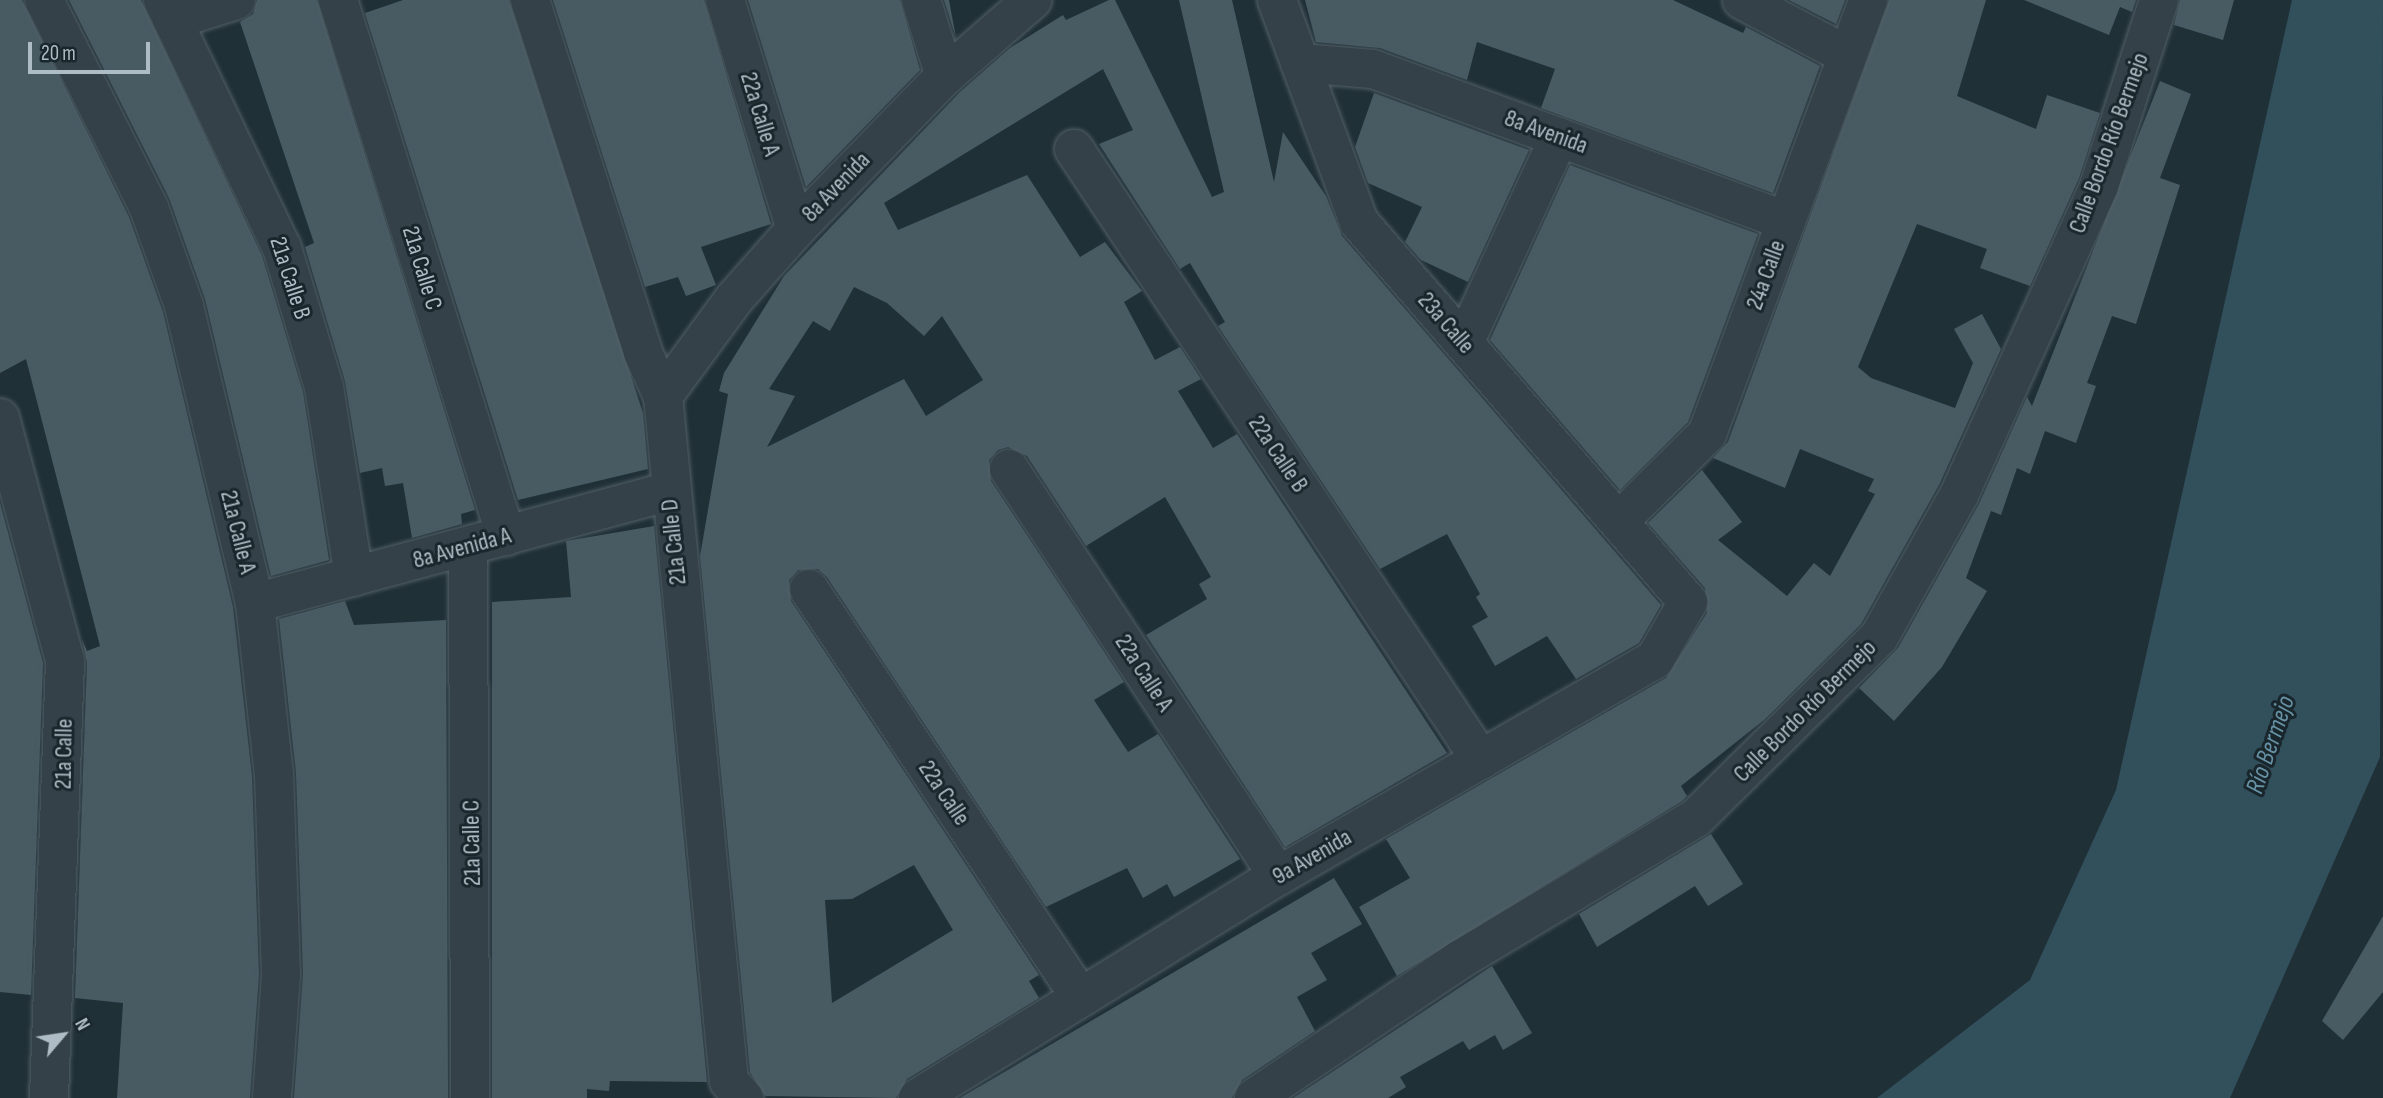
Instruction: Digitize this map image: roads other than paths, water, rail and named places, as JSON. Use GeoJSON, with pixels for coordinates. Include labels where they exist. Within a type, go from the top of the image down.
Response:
{"type":"FeatureCollection","features":[{"type":"Feature","properties":{"kind":"street","name":"21a Calle A"},"geometry":{"type":"LineString","coordinates":[[44,0],[149,208],[184,306],[256,603],[274,788],[281,975],[272,1098]]}},
{"type":"Feature","properties":{"kind":"street"},"geometry":{"type":"LineString","coordinates":[[168,10],[236,0]]}},
{"type":"Feature","properties":{"kind":"street","name":"21a Calle C"},"geometry":{"type":"LineString","coordinates":[[338,0],[506,536]]}},
{"type":"Feature","properties":{"kind":"street","name":"21a Calle D"},"geometry":{"type":"LineString","coordinates":[[530,0],[643,353],[663,396],[669,491],[725,1092]]}},
{"type":"Feature","properties":{"kind":"street","name":"22a Calle A"},"geometry":{"type":"LineString","coordinates":[[725,0],[796,229]]}},
{"type":"Feature","properties":{"kind":"street"},"geometry":{"type":"LineString","coordinates":[[921,0],[945,75]]}},
{"type":"Feature","properties":{"kind":"street","name":"8a Avenida"},"geometry":{"type":"LineString","coordinates":[[663,396],[734,299],[796,229],[945,75],[1032,0]]}},
{"type":"Feature","properties":{"kind":"street","name":"23a Calle"},"geometry":{"type":"LineString","coordinates":[[1277,0],[1359,222],[1688,602]]}},
{"type":"Feature","properties":{"kind":"street"},"geometry":{"type":"LineString","coordinates":[[1742,0],[1843,53]]}},
{"type":"Feature","properties":{"kind":"street","name":"24a Calle"},"geometry":{"type":"LineString","coordinates":[[1619,521],[1707,434],[1786,221],[1843,53],[1868,0]]}},
{"type":"Feature","properties":{"kind":"street","name":"Calle Bordo Río Bermejo"},"geometry":{"type":"LineString","coordinates":[[1254,1098],[1461,958],[1696,818],[1879,637],[1959,495],[2099,186],[2159,0]]}},
{"type":"Feature","properties":{"kind":"street","name":"21a Calle B"},"geometry":{"type":"LineString","coordinates":[[168,10],[282,247],[324,387],[354,577]]}},
{"type":"Feature","properties":{"kind":"street","name":"8a Avenida"},"geometry":{"type":"LineString","coordinates":[[1300,62],[1373,69],[1786,221]]}},
{"type":"Feature","properties":{"kind":"street"},"geometry":{"type":"LineString","coordinates":[[1464,343],[1559,137]]}},
{"type":"Feature","properties":{"kind":"street","name":"22a Calle B"},"geometry":{"type":"LineString","coordinates":[[1074,149],[1481,760]]}},
{"type":"Feature","properties":{"kind":"street","name":"21a Calle"},"geometry":{"type":"LineString","coordinates":[[0,418],[65,661],[49,1098]]}},
{"type":"Feature","properties":{"kind":"street","name":"22a Calle A"},"geometry":{"type":"LineString","coordinates":[[1009,469],[1278,876]]}},
{"type":"Feature","properties":{"kind":"street","name":"8a Avenida A"},"geometry":{"type":"LineString","coordinates":[[256,603],[669,491]]}},
{"type":"Feature","properties":{"kind":"street","name":"21a Calle C"},"geometry":{"type":"LineString","coordinates":[[468,546],[470,1098]]}},
{"type":"Feature","properties":{"kind":"street","name":"22a Calle"},"geometry":{"type":"LineString","coordinates":[[809,589],[1079,996]]}},
{"type":"Feature","properties":{"kind":"street","name":"9a Avenida"},"geometry":{"type":"LineString","coordinates":[[918,1098],[1079,996],[1278,876],[1655,659],[1688,602]]}},
{"type":"Feature","properties":{"kind":"water","name":"Río Bermejo"},"geometry":{"type":"Polygon","coordinates":[[[2292,0],[2383,0],[2380,757],[2230,1098],[1877,1098],[2030,980],[2116,790],[2292,0]]]}}]}
